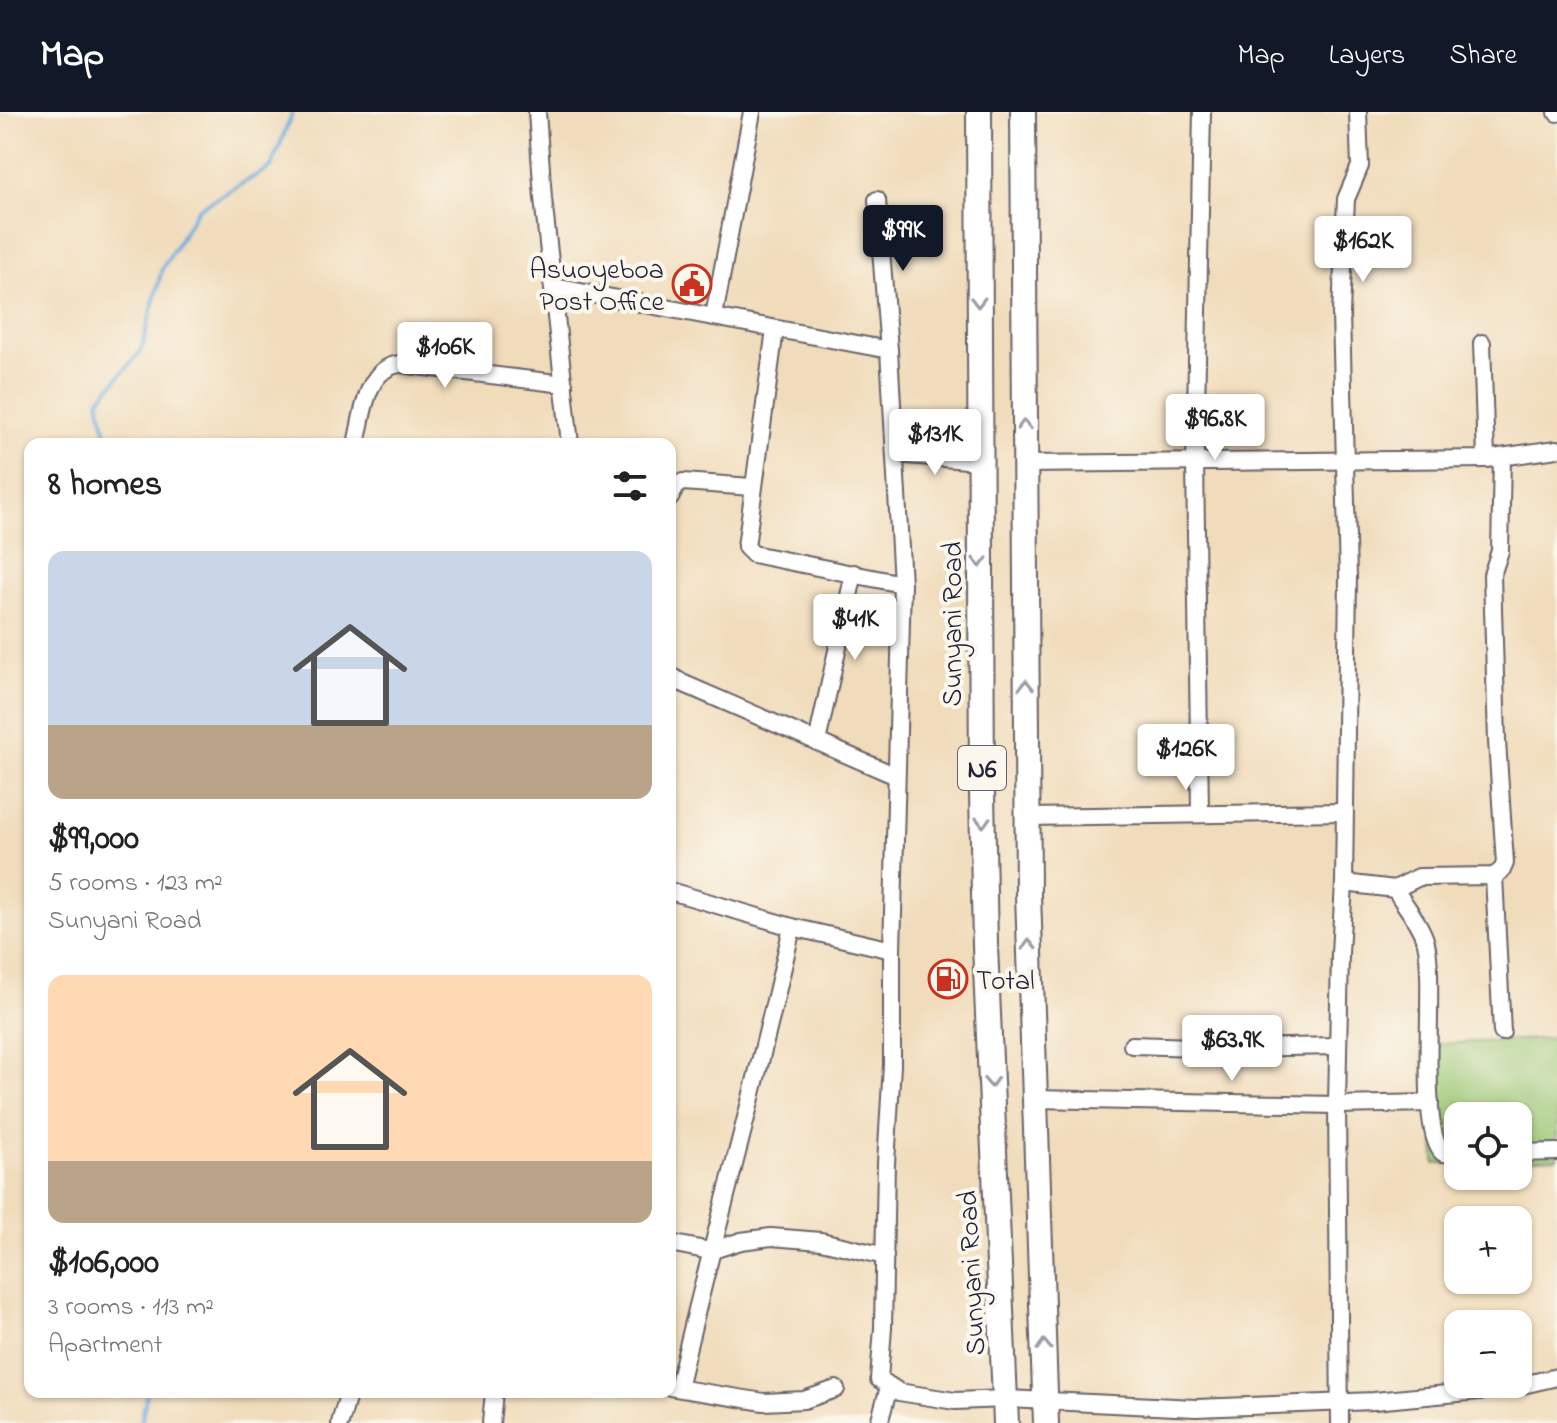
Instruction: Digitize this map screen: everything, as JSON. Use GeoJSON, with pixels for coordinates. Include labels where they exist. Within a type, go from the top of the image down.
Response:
{"type":"FeatureCollection","features":[{"type":"Feature","properties":{"kind":"main road","name":"Sunyani Road"},"geometry":{"type":"LineString","coordinates":[[979,112],[979,461],[985,946],[1006,1411]]}},
{"type":"Feature","properties":{"kind":"main road","name":"N6"},"geometry":{"type":"LineString","coordinates":[[1023,112],[1028,894],[1046,1412]]}},
{"type":"Feature","properties":{"kind":"street"},"geometry":{"type":"LineString","coordinates":[[537,112],[543,198],[569,438]]}},
{"type":"Feature","properties":{"kind":"street"},"geometry":{"type":"LineString","coordinates":[[714,316],[752,112]]}},
{"type":"Feature","properties":{"kind":"street"},"geometry":{"type":"LineString","coordinates":[[1200,812],[1195,461],[1202,112]]}},
{"type":"Feature","properties":{"kind":"street"},"geometry":{"type":"LineString","coordinates":[[1340,1423],[1337,1105],[1348,577],[1341,314],[1346,199],[1360,166],[1358,112]]}},
{"type":"Feature","properties":{"kind":"street"},"geometry":{"type":"LineString","coordinates":[[877,200],[902,584],[892,1065],[879,1379],[889,1387],[916,1396],[1006,1411],[1046,1412],[1340,1403],[1510,1388],[1557,1377]]}},
{"type":"Feature","properties":{"kind":"street"},"geometry":{"type":"LineString","coordinates":[[554,287],[889,350]]}},
{"type":"Feature","properties":{"kind":"street"},"geometry":{"type":"LineString","coordinates":[[775,329],[746,547],[753,554],[902,584]]}},
{"type":"Feature","properties":{"kind":"street"},"geometry":{"type":"LineString","coordinates":[[1344,883],[1395,889],[1419,877],[1494,876],[1505,863],[1497,741],[1492,575],[1500,551],[1482,343]]}},
{"type":"Feature","properties":{"kind":"street"},"geometry":{"type":"LineString","coordinates":[[358,438],[372,383],[379,372],[390,365],[564,384]]}},
{"type":"Feature","properties":{"kind":"street"},"geometry":{"type":"LineString","coordinates":[[1025,464],[1494,458],[1557,449]]}},
{"type":"Feature","properties":{"kind":"street"},"geometry":{"type":"LineString","coordinates":[[895,454],[979,461]]}},
{"type":"Feature","properties":{"kind":"street"},"geometry":{"type":"LineString","coordinates":[[676,487],[683,482],[752,487]]}},
{"type":"Feature","properties":{"kind":"street"},"geometry":{"type":"LineString","coordinates":[[817,742],[854,573]]}},
{"type":"Feature","properties":{"kind":"street"},"geometry":{"type":"LineString","coordinates":[[676,679],[896,776]]}},
{"type":"Feature","properties":{"kind":"street"},"geometry":{"type":"LineString","coordinates":[[1029,817],[1343,812]]}},
{"type":"Feature","properties":{"kind":"street"},"geometry":{"type":"LineString","coordinates":[[1494,876],[1502,1032]]}},
{"type":"Feature","properties":{"kind":"street"},"geometry":{"type":"LineString","coordinates":[[1395,889],[1421,930],[1427,950],[1430,1103],[1434,1142],[1444,1153]]}},
{"type":"Feature","properties":{"kind":"street"},"geometry":{"type":"LineString","coordinates":[[676,893],[792,927],[892,950]]}},
{"type":"Feature","properties":{"kind":"street"},"geometry":{"type":"LineString","coordinates":[[676,1380],[769,1030],[792,927]]}},
{"type":"Feature","properties":{"kind":"street"},"geometry":{"type":"LineString","coordinates":[[1132,1045],[1228,1048],[1338,1046]]}},
{"type":"Feature","properties":{"kind":"street"},"geometry":{"type":"LineString","coordinates":[[1034,1099],[1337,1105],[1430,1103]]}},
{"type":"Feature","properties":{"kind":"street"},"geometry":{"type":"LineString","coordinates":[[1532,1153],[1557,1152]]}},
{"type":"Feature","properties":{"kind":"street"},"geometry":{"type":"LineString","coordinates":[[676,1244],[710,1251],[741,1241],[771,1237],[821,1241],[885,1256]]}},
{"type":"Feature","properties":{"kind":"street"},"geometry":{"type":"LineString","coordinates":[[879,1423],[889,1387]]}},
{"type":"Feature","properties":{"kind":"street"},"geometry":{"type":"LineString","coordinates":[[676,1388],[764,1402],[804,1400],[836,1389]]}},
{"type":"Feature","properties":{"kind":"street"},"geometry":{"type":"LineString","coordinates":[[340,1423],[347,1398]]}},
{"type":"Feature","properties":{"kind":"street"},"geometry":{"type":"LineString","coordinates":[[491,1423],[493,1398]]}},
{"type":"Feature","properties":{"kind":"green space"},"geometry":{"type":"Polygon","coordinates":[[[1557,1038],[1557,1158],[1532,1159],[1532,1102],[1444,1102],[1444,1164],[1435,1164],[1433,1044],[1557,1038]]]}},
{"type":"Feature","properties":{"kind":"waterway"},"geometry":{"type":"LineString","coordinates":[[107,438],[99,400],[141,351],[162,269],[198,209],[271,167],[292,114]]}},
{"type":"Feature","properties":{"kind":"waterway"},"geometry":{"type":"LineString","coordinates":[[141,1423],[146,1398]]}},
{"type":"Feature","properties":{"kind":"place","name":"Asuoyeboa Post Office"},"geometry":{"type":"Point","coordinates":[692,284]}},
{"type":"Feature","properties":{"kind":"place","name":"Total"},"geometry":{"type":"Point","coordinates":[948,979]}}]}
